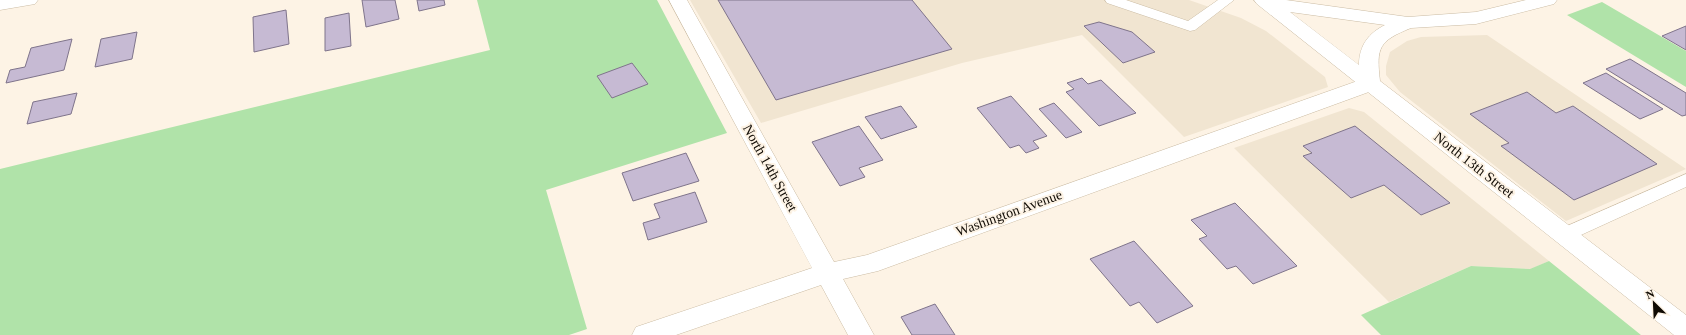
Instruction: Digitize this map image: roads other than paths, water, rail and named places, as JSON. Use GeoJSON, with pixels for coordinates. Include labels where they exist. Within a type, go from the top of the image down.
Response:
{"type":"FeatureCollection","features":[{"type":"Feature","properties":{"kind":"street"},"geometry":{"type":"LineString","coordinates":[[0,5],[29,0]]}},
{"type":"Feature","properties":{"kind":"street","name":"North 14th Street"},"geometry":{"type":"LineString","coordinates":[[678,0],[861,335]]}},
{"type":"Feature","properties":{"kind":"street"},"geometry":{"type":"LineString","coordinates":[[1262,1],[1408,23],[1476,18],[1548,0]]}},
{"type":"Feature","properties":{"kind":"street","name":"North 13th Street"},"geometry":{"type":"LineString","coordinates":[[1262,1],[1686,330]]}},
{"type":"Feature","properties":{"kind":"street"},"geometry":{"type":"LineString","coordinates":[[1370,84],[1367,63],[1370,46],[1385,32],[1408,23]]}},
{"type":"Feature","properties":{"kind":"street","name":"Washington Avenue"},"geometry":{"type":"LineString","coordinates":[[645,335],[827,273],[869,264],[1370,84]]}},
{"type":"Feature","properties":{"kind":"lane"},"geometry":{"type":"LineString","coordinates":[[1112,0],[1190,27],[1227,0]]}},
{"type":"Feature","properties":{"kind":"lane"},"geometry":{"type":"LineString","coordinates":[[1564,235],[1686,180]]}}]}
